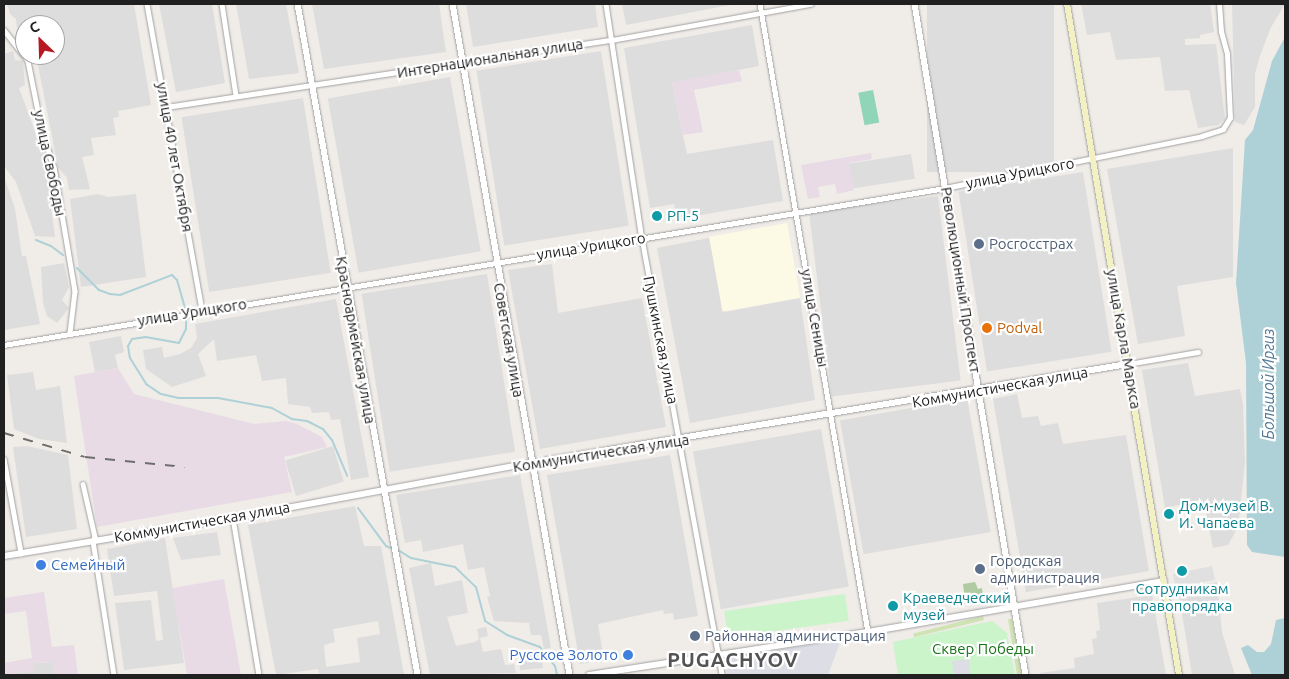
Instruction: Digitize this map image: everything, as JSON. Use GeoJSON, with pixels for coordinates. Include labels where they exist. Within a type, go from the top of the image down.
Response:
{"type":"FeatureCollection","features":[{"type":"Feature","properties":{"kind":"main road","name":"улица Карла Маркса"},"geometry":{"type":"LineString","coordinates":[[1067,4],[1179,675]]}},
{"type":"Feature","properties":{"kind":"street","name":"улица 40 лет Октября"},"geometry":{"type":"LineString","coordinates":[[147,4],[202,311]]}},
{"type":"Feature","properties":{"kind":"street"},"geometry":{"type":"LineString","coordinates":[[222,4],[236,95]]}},
{"type":"Feature","properties":{"kind":"street","name":"Красноармейская улица"},"geometry":{"type":"LineString","coordinates":[[298,4],[383,489],[418,675]]}},
{"type":"Feature","properties":{"kind":"street","name":"Советская улица"},"geometry":{"type":"LineString","coordinates":[[453,4],[530,463],[570,675]]}},
{"type":"Feature","properties":{"kind":"street","name":"Пушкинская улица"},"geometry":{"type":"LineString","coordinates":[[606,4],[642,238],[722,675]]}},
{"type":"Feature","properties":{"kind":"street","name":"улица Сеницы"},"geometry":{"type":"LineString","coordinates":[[760,4],[868,632]]}},
{"type":"Feature","properties":{"kind":"street","name":"Интернациональная улица"},"geometry":{"type":"LineString","coordinates":[[167,108],[236,95],[264,94],[312,84],[612,40],[811,4]]}},
{"type":"Feature","properties":{"kind":"street","name":"Революционный Проспект"},"geometry":{"type":"LineString","coordinates":[[915,4],[1026,675]]}},
{"type":"Feature","properties":{"kind":"street","name":"улица Урицкого"},"geometry":{"type":"LineString","coordinates":[[4,345],[496,261],[945,188],[1202,136],[1223,129],[1230,118],[1227,54],[1221,32],[1219,4]]}},
{"type":"Feature","properties":{"kind":"street","name":"улица Свободы"},"geometry":{"type":"LineString","coordinates":[[4,30],[28,61],[42,131],[54,166],[75,291],[70,334]]}},
{"type":"Feature","properties":{"kind":"street","name":"Коммунистическая улица"},"geometry":{"type":"LineString","coordinates":[[4,556],[232,518],[530,463],[831,416],[1198,352]]}},
{"type":"Feature","properties":{"kind":"street"},"geometry":{"type":"LineString","coordinates":[[4,459],[21,553]]}},
{"type":"Feature","properties":{"kind":"street"},"geometry":{"type":"LineString","coordinates":[[83,484],[95,537],[93,541],[114,675]]}},
{"type":"Feature","properties":{"kind":"street"},"geometry":{"type":"LineString","coordinates":[[232,518],[258,675]]}},
{"type":"Feature","properties":{"kind":"street"},"geometry":{"type":"LineString","coordinates":[[589,675],[868,632],[1014,605],[1164,581]]}},
{"type":"Feature","properties":{"kind":"shaded area"},"geometry":{"type":"Polygon","coordinates":[[[7,4],[134,4],[151,105],[118,111],[119,117],[113,118],[116,135],[91,138],[94,155],[82,157],[90,189],[69,190],[67,178],[58,167],[38,65],[65,65],[65,15],[15,15],[15,18],[10,14],[7,4]]]}},
{"type":"Feature","properties":{"kind":"shaded area"},"geometry":{"type":"Polygon","coordinates":[[[159,4],[212,4],[225,83],[176,92],[159,4]]]}},
{"type":"Feature","properties":{"kind":"shaded area"},"geometry":{"type":"Polygon","coordinates":[[[236,4],[286,4],[299,73],[249,79],[236,4]]]}},
{"type":"Feature","properties":{"kind":"shaded area"},"geometry":{"type":"Polygon","coordinates":[[[312,4],[439,4],[446,52],[324,69],[312,4]]]}},
{"type":"Feature","properties":{"kind":"shaded area"},"geometry":{"type":"Polygon","coordinates":[[[466,4],[595,4],[598,27],[473,47],[466,4]]]}},
{"type":"Feature","properties":{"kind":"shaded area"},"geometry":{"type":"Polygon","coordinates":[[[622,4],[735,4],[626,25],[622,4]]]}},
{"type":"Feature","properties":{"kind":"shaded area"},"geometry":{"type":"Polygon","coordinates":[[[927,4],[1054,4],[1054,172],[927,172],[927,4]]]}},
{"type":"Feature","properties":{"kind":"shaded area"},"geometry":{"type":"Polygon","coordinates":[[[1081,4],[1210,4],[1214,32],[1200,35],[1200,38],[1185,39],[1185,45],[1216,44],[1225,119],[1218,125],[1198,128],[1189,90],[1165,91],[1160,57],[1116,60],[1110,32],[1087,35],[1081,4]]]}},
{"type":"Feature","properties":{"kind":"shaded area"},"geometry":{"type":"Polygon","coordinates":[[[1232,4],[1285,4],[1270,29],[1259,59],[1255,74],[1255,107],[1244,125],[1235,122],[1232,4]]]}},
{"type":"Feature","properties":{"kind":"shaded area"},"geometry":{"type":"Polygon","coordinates":[[[752,25],[759,66],[672,83],[687,154],[773,140],[783,201],[677,219],[674,204],[650,208],[624,48],[752,25]]]}},
{"type":"Feature","properties":{"kind":"shaded area"},"geometry":{"type":"Polygon","coordinates":[[[13,51],[15,65],[23,65],[25,85],[19,88],[45,158],[55,237],[35,236],[16,182],[4,166],[4,54],[13,51]]]}},
{"type":"Feature","properties":{"kind":"shaded area"},"geometry":{"type":"Polygon","coordinates":[[[601,51],[629,226],[504,246],[477,71],[601,51]]]}},
{"type":"Feature","properties":{"kind":"shaded area"},"geometry":{"type":"Polygon","coordinates":[[[739,70],[742,81],[694,90],[703,132],[683,135],[672,82],[739,70]]]}},
{"type":"Feature","properties":{"kind":"shaded area"},"geometry":{"type":"Polygon","coordinates":[[[450,77],[481,251],[359,273],[328,99],[450,77]]]}},
{"type":"Feature","properties":{"kind":"shaded area"},"geometry":{"type":"Polygon","coordinates":[[[303,98],[331,273],[209,292],[182,117],[303,98]]]}},
{"type":"Feature","properties":{"kind":"shaded area"},"geometry":{"type":"Polygon","coordinates":[[[1233,148],[1233,277],[1177,286],[1185,336],[1138,344],[1107,169],[1233,148]]]}},
{"type":"Feature","properties":{"kind":"shaded area"},"geometry":{"type":"Polygon","coordinates":[[[871,153],[872,159],[849,163],[854,190],[837,194],[835,184],[818,187],[820,197],[808,199],[801,165],[871,153]]]}},
{"type":"Feature","properties":{"kind":"shaded area"},"geometry":{"type":"Polygon","coordinates":[[[911,154],[915,179],[853,189],[849,164],[911,154]]]}},
{"type":"Feature","properties":{"kind":"shaded area"},"geometry":{"type":"Polygon","coordinates":[[[1083,172],[1111,352],[987,371],[959,192],[1083,172]]]}},
{"type":"Feature","properties":{"kind":"shaded area"},"geometry":{"type":"Polygon","coordinates":[[[4,176],[15,209],[22,256],[26,256],[40,324],[4,330],[4,176]]]}},
{"type":"Feature","properties":{"kind":"shaded area"},"geometry":{"type":"Polygon","coordinates":[[[98,194],[108,197],[136,194],[146,277],[81,287],[70,199],[98,194]]]}},
{"type":"Feature","properties":{"kind":"shaded area"},"geometry":{"type":"Polygon","coordinates":[[[938,196],[961,381],[832,396],[809,212],[938,196]]]}},
{"type":"Feature","properties":{"kind":"shaded area"},"geometry":{"type":"Polygon","coordinates":[[[787,223],[800,298],[722,312],[709,237],[787,223]]]}},
{"type":"Feature","properties":{"kind":"shaded area"},"geometry":{"type":"Polygon","coordinates":[[[709,238],[725,312],[800,298],[815,400],[690,423],[657,248],[709,238]]]}},
{"type":"Feature","properties":{"kind":"shaded area"},"geometry":{"type":"Polygon","coordinates":[[[64,263],[69,287],[62,300],[69,308],[57,323],[47,316],[43,303],[41,267],[64,263]]]}},
{"type":"Feature","properties":{"kind":"shaded area"},"geometry":{"type":"Polygon","coordinates":[[[552,264],[558,313],[642,298],[666,427],[540,449],[508,270],[552,264]]]}},
{"type":"Feature","properties":{"kind":"shaded area"},"geometry":{"type":"Polygon","coordinates":[[[487,274],[515,452],[390,472],[362,294],[487,274]]]}},
{"type":"Feature","properties":{"kind":"shaded area"},"geometry":{"type":"Polygon","coordinates":[[[336,299],[369,477],[351,480],[340,419],[331,420],[329,412],[312,413],[310,407],[288,404],[286,378],[262,381],[256,355],[217,361],[214,339],[198,354],[206,376],[172,387],[146,369],[143,350],[162,347],[164,358],[180,354],[191,348],[197,338],[195,324],[336,299]]]}},
{"type":"Feature","properties":{"kind":"shaded area"},"geometry":{"type":"Polygon","coordinates":[[[121,336],[124,352],[115,355],[118,368],[95,372],[89,342],[121,336]]]}},
{"type":"Feature","properties":{"kind":"shaded area"},"geometry":{"type":"Polygon","coordinates":[[[1188,363],[1195,396],[1240,389],[1243,404],[1245,462],[1238,527],[1228,545],[1213,548],[1205,508],[1201,508],[1200,500],[1165,508],[1142,370],[1188,363]]]}},
{"type":"Feature","properties":{"kind":"shaded area"},"geometry":{"type":"Polygon","coordinates":[[[118,368],[134,394],[254,424],[286,421],[297,424],[322,437],[327,447],[284,457],[292,492],[97,527],[74,376],[118,368]]]}},
{"type":"Feature","properties":{"kind":"shaded area"},"geometry":{"type":"Polygon","coordinates":[[[33,372],[36,390],[60,386],[67,443],[39,439],[14,429],[7,375],[33,372]]]}},
{"type":"Feature","properties":{"kind":"shaded area"},"geometry":{"type":"Polygon","coordinates":[[[1017,394],[1022,418],[1038,416],[1041,426],[1058,423],[1063,444],[1126,435],[1149,571],[1026,592],[993,399],[1017,394]]]}},
{"type":"Feature","properties":{"kind":"shaded area"},"geometry":{"type":"Polygon","coordinates":[[[967,398],[991,532],[864,554],[840,420],[967,398]]]}},
{"type":"Feature","properties":{"kind":"shaded area"},"geometry":{"type":"Polygon","coordinates":[[[821,429],[849,587],[721,609],[693,452],[821,429]]]}},
{"type":"Feature","properties":{"kind":"shaded area"},"geometry":{"type":"Polygon","coordinates":[[[27,446],[68,455],[77,529],[26,537],[13,447],[27,446]]]}},
{"type":"Feature","properties":{"kind":"shaded area"},"geometry":{"type":"Polygon","coordinates":[[[333,446],[344,481],[296,496],[285,461],[333,446]]]}},
{"type":"Feature","properties":{"kind":"shaded area"},"geometry":{"type":"Polygon","coordinates":[[[670,455],[698,616],[674,620],[673,613],[664,614],[663,610],[598,624],[604,660],[580,664],[547,475],[670,455]]]}},
{"type":"Feature","properties":{"kind":"shaded area"},"geometry":{"type":"Polygon","coordinates":[[[520,475],[551,648],[544,649],[541,635],[531,635],[529,623],[494,621],[487,597],[490,596],[484,567],[468,570],[463,544],[423,552],[421,540],[405,543],[396,495],[520,475]]]}},
{"type":"Feature","properties":{"kind":"shaded area"},"geometry":{"type":"Polygon","coordinates":[[[355,506],[364,546],[381,546],[404,675],[320,675],[318,669],[276,675],[248,525],[355,506]],[[378,621],[333,629],[335,642],[324,645],[326,667],[360,662],[357,638],[380,634],[378,621]]]}},
{"type":"Feature","properties":{"kind":"shaded area"},"geometry":{"type":"Polygon","coordinates":[[[217,532],[221,555],[181,560],[173,538],[217,532]]]}},
{"type":"Feature","properties":{"kind":"shaded area"},"geometry":{"type":"Polygon","coordinates":[[[165,538],[184,663],[124,670],[115,603],[151,600],[156,641],[163,640],[157,591],[114,596],[107,549],[165,538]]]}},
{"type":"Feature","properties":{"kind":"shaded area"},"geometry":{"type":"Polygon","coordinates":[[[431,563],[435,586],[462,580],[468,613],[447,617],[456,646],[475,642],[479,639],[477,629],[486,627],[488,636],[480,638],[483,652],[501,649],[505,665],[514,664],[516,673],[430,675],[409,568],[431,563]]]}},
{"type":"Feature","properties":{"kind":"shaded area"},"geometry":{"type":"Polygon","coordinates":[[[1212,566],[1215,580],[1176,588],[1173,574],[1212,566]]]}},
{"type":"Feature","properties":{"kind":"shaded area"},"geometry":{"type":"Polygon","coordinates":[[[224,579],[241,675],[187,675],[172,588],[224,579]]]}},
{"type":"Feature","properties":{"kind":"shaded area"},"geometry":{"type":"Polygon","coordinates":[[[1217,582],[1222,632],[1235,675],[1192,675],[1178,589],[1217,582]]]}},
{"type":"Feature","properties":{"kind":"shaded area"},"geometry":{"type":"Polygon","coordinates":[[[44,592],[52,647],[74,645],[78,675],[55,675],[53,662],[33,663],[33,671],[4,675],[4,663],[32,658],[26,611],[4,614],[4,598],[44,592]]]}},
{"type":"Feature","properties":{"kind":"shaded area"},"geometry":{"type":"Polygon","coordinates":[[[1152,595],[1166,675],[1041,675],[1040,673],[1075,668],[1074,658],[1094,654],[1092,639],[1097,638],[1096,631],[1100,630],[1097,603],[1152,595]]]}},
{"type":"Feature","properties":{"kind":"shaded area"},"geometry":{"type":"Polygon","coordinates":[[[841,640],[828,675],[727,675],[724,658],[841,640]]]}},
{"type":"Feature","properties":{"kind":"shaded area"},"geometry":{"type":"Polygon","coordinates":[[[541,650],[543,668],[520,670],[518,652],[541,650]]]}},
{"type":"Feature","properties":{"kind":"shaded area"},"geometry":{"type":"Polygon","coordinates":[[[969,659],[970,675],[954,675],[952,661],[969,659]]]}},
{"type":"Feature","properties":{"kind":"shaded area"},"geometry":{"type":"Polygon","coordinates":[[[53,662],[55,675],[4,675],[33,671],[32,663],[53,662]]]}},
{"type":"Feature","properties":{"kind":"green space"},"geometry":{"type":"Polygon","coordinates":[[[873,90],[879,122],[865,125],[858,93],[873,90]]]}},
{"type":"Feature","properties":{"kind":"green space"},"geometry":{"type":"Polygon","coordinates":[[[975,582],[978,589],[982,588],[983,596],[965,600],[963,584],[975,582]]]}},
{"type":"Feature","properties":{"kind":"green space"},"geometry":{"type":"Polygon","coordinates":[[[845,594],[849,621],[728,638],[724,611],[845,594]]]}},
{"type":"Feature","properties":{"kind":"green space"},"geometry":{"type":"Polygon","coordinates":[[[983,616],[984,620],[914,637],[913,633],[983,616]]]}},
{"type":"Feature","properties":{"kind":"green space"},"geometry":{"type":"Polygon","coordinates":[[[1008,619],[1012,619],[1022,675],[1017,675],[1008,619]]]}},
{"type":"Feature","properties":{"kind":"green space","name":"Сквер Победы"},"geometry":{"type":"Polygon","coordinates":[[[992,621],[1007,633],[1015,675],[898,675],[893,642],[992,621]]]}},
{"type":"Feature","properties":{"kind":"water","name":"Большой Иргиз"},"geometry":{"type":"Polygon","coordinates":[[[1285,37],[1285,557],[1252,552],[1247,545],[1246,363],[1236,283],[1245,140],[1253,130],[1272,61],[1285,37]]]}},
{"type":"Feature","properties":{"kind":"water"},"geometry":{"type":"Polygon","coordinates":[[[1285,618],[1285,675],[1252,675],[1241,648],[1248,645],[1257,652],[1264,652],[1271,644],[1276,620],[1285,618]]]}},
{"type":"Feature","properties":{"kind":"waterway"},"geometry":{"type":"LineString","coordinates":[[36,240],[51,246],[63,255]]}},
{"type":"Feature","properties":{"kind":"waterway"},"geometry":{"type":"LineString","coordinates":[[77,268],[99,290],[120,295],[172,275],[177,280],[185,308]]}},
{"type":"Feature","properties":{"kind":"waterway"},"geometry":{"type":"LineString","coordinates":[[186,318],[186,329],[179,343],[146,337],[132,339],[128,346],[130,358],[146,384],[161,394],[178,398],[218,398],[272,408],[292,419],[307,421],[323,429],[332,440],[347,476]]}},
{"type":"Feature","properties":{"kind":"waterway"},"geometry":{"type":"LineString","coordinates":[[358,508],[386,546],[393,549]]}},
{"type":"Feature","properties":{"kind":"waterway"},"geometry":{"type":"LineString","coordinates":[[398,550],[411,558],[455,567],[476,587],[485,621],[507,635],[540,647],[555,666],[557,675]]}},
{"type":"Feature","properties":{"kind":"railway"},"geometry":{"type":"LineString","coordinates":[[4,433],[85,457],[184,467]]}},
{"type":"Feature","properties":{"kind":"place","name":"РП-5"},"geometry":{"type":"Point","coordinates":[657,216]}},
{"type":"Feature","properties":{"kind":"place","name":"Росгосстрах"},"geometry":{"type":"Point","coordinates":[979,244]}},
{"type":"Feature","properties":{"kind":"place","name":"Podval"},"geometry":{"type":"Point","coordinates":[987,328]}},
{"type":"Feature","properties":{"kind":"place","name":"Дом-музей В. И. Чапаева"},"geometry":{"type":"Point","coordinates":[1169,514]}},
{"type":"Feature","properties":{"kind":"place","name":"Семейный"},"geometry":{"type":"Point","coordinates":[41,565]}},
{"type":"Feature","properties":{"kind":"place","name":"Городская администрация"},"geometry":{"type":"Point","coordinates":[980,569]}},
{"type":"Feature","properties":{"kind":"place","name":"Сотрудникам правопорядка"},"geometry":{"type":"Point","coordinates":[1182,571]}},
{"type":"Feature","properties":{"kind":"place","name":"Краеведческий музей"},"geometry":{"type":"Point","coordinates":[893,606]}},
{"type":"Feature","properties":{"kind":"place","name":"Районная администрация"},"geometry":{"type":"Point","coordinates":[695,636]}},
{"type":"Feature","properties":{"kind":"place","name":"Русское Золото"},"geometry":{"type":"Point","coordinates":[628,655]}},
{"type":"Feature","properties":{"kind":"district","name":"PUGACHYOV"},"geometry":{"type":"Point","coordinates":[733,659]}}]}
